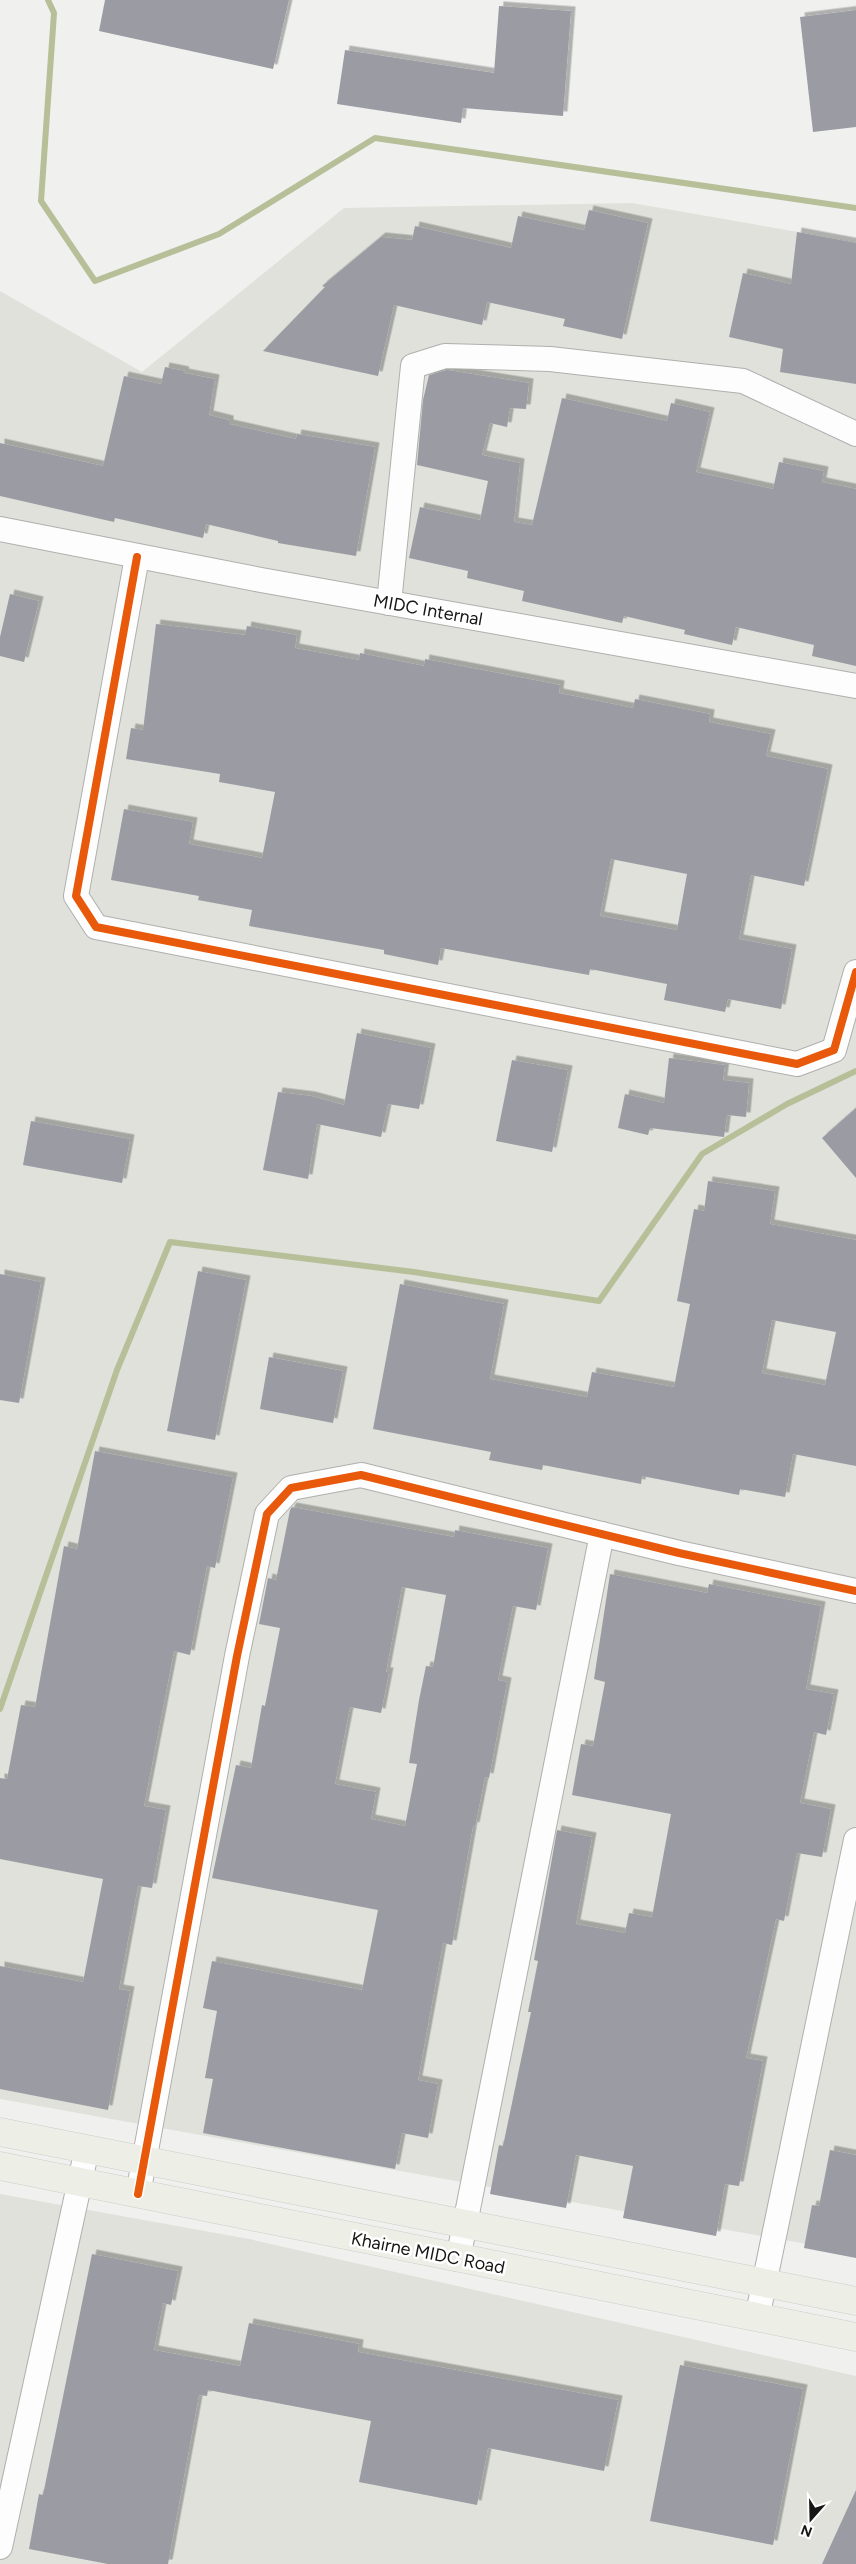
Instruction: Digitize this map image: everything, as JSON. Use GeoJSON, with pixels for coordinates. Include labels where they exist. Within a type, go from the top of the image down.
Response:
{"type":"FeatureCollection","features":[{"type":"Feature","properties":{"kind":"main road","name":"Khairne MIDC Road"},"geometry":{"type":"LineString","coordinates":[[0,2132],[856,2301]]}},
{"type":"Feature","properties":{"kind":"main road","name":"Khairne MIDC Road"},"geometry":{"type":"LineString","coordinates":[[0,2166],[856,2337]]}},
{"type":"Feature","properties":{"kind":"street"},"geometry":{"type":"LineString","coordinates":[[389,603],[413,366],[445,356],[550,359],[743,381],[856,434]]}},
{"type":"Feature","properties":{"kind":"street","name":"MIDC Internal"},"geometry":{"type":"LineString","coordinates":[[0,529],[137,557],[856,686]]}},
{"type":"Feature","properties":{"kind":"street"},"geometry":{"type":"LineString","coordinates":[[137,557],[76,896],[96,927],[798,1064],[834,1050],[856,972]]}},
{"type":"Feature","properties":{"kind":"street"},"geometry":{"type":"LineString","coordinates":[[138,2194],[237,1656],[267,1514],[290,1488],[361,1476],[602,1534],[856,1590]]}},
{"type":"Feature","properties":{"kind":"street"},"geometry":{"type":"LineString","coordinates":[[458,2258],[602,1534]]}},
{"type":"Feature","properties":{"kind":"street"},"geometry":{"type":"LineString","coordinates":[[757,2318],[856,1840]]}},
{"type":"Feature","properties":{"kind":"street"},"geometry":{"type":"LineString","coordinates":[[0,2547],[87,2149]]}},
{"type":"Feature","properties":{"kind":"shaded area"},"geometry":{"type":"Polygon","coordinates":[[[632,203],[856,242],[856,2253],[0,2099],[0,291],[142,372],[344,208],[632,203]]]}},
{"type":"Feature","properties":{"kind":"shaded area"},"geometry":{"type":"Polygon","coordinates":[[[0,2194],[249,2239],[856,2376],[856,2564],[0,2564],[0,2194]]]}},
{"type":"Feature","properties":{"kind":"building"},"geometry":{"type":"Polygon","coordinates":[[[105,0],[289,0],[273,69],[99,31],[105,0]]]}},
{"type":"Feature","properties":{"kind":"building"},"geometry":{"type":"Polygon","coordinates":[[[499,6],[571,11],[563,116],[463,108],[461,123],[337,104],[345,50],[494,73],[499,6]]]}},
{"type":"Feature","properties":{"kind":"building"},"geometry":{"type":"Polygon","coordinates":[[[856,10],[856,127],[813,132],[800,17],[856,10]]]}},
{"type":"Feature","properties":{"kind":"building"},"geometry":{"type":"Polygon","coordinates":[[[589,210],[648,223],[622,339],[563,326],[565,319],[487,302],[482,325],[394,305],[378,376],[263,351],[325,287],[322,286],[381,237],[412,240],[415,226],[511,248],[518,216],[584,230],[589,210]]]}},
{"type":"Feature","properties":{"kind":"building"},"geometry":{"type":"Polygon","coordinates":[[[797,232],[856,243],[856,384],[780,372],[783,349],[729,337],[743,273],[791,284],[797,232]]]}},
{"type":"Feature","properties":{"kind":"building"},"geometry":{"type":"Polygon","coordinates":[[[165,367],[215,379],[209,415],[229,420],[229,424],[296,439],[297,434],[375,447],[356,556],[278,543],[278,541],[206,524],[203,538],[115,518],[114,522],[0,496],[0,443],[103,466],[124,376],[161,384],[165,367]]]}},
{"type":"Feature","properties":{"kind":"building"},"geometry":{"type":"Polygon","coordinates":[[[447,370],[529,383],[526,409],[510,408],[507,427],[490,423],[482,455],[520,463],[514,522],[532,525],[562,398],[667,421],[671,403],[710,412],[696,472],[773,489],[779,462],[824,471],[822,482],[856,489],[856,666],[812,656],[814,645],[736,627],[732,645],[684,634],[685,630],[624,616],[622,623],[522,601],[524,591],[467,578],[468,571],[409,558],[420,507],[480,520],[488,481],[417,465],[423,400],[429,375],[447,370]]]}},
{"type":"Feature","properties":{"kind":"building"},"geometry":{"type":"Polygon","coordinates":[[[10,594],[39,601],[24,662],[0,656],[0,637],[10,594]]]}},
{"type":"Feature","properties":{"kind":"building"},"geometry":{"type":"Polygon","coordinates":[[[156,624],[245,635],[247,626],[297,635],[295,648],[359,660],[360,653],[424,666],[425,659],[560,685],[559,693],[633,708],[635,699],[710,714],[709,722],[771,734],[766,756],[828,769],[804,886],[751,875],[739,939],[792,949],[781,1009],[728,999],[725,1012],[664,1000],[667,984],[590,969],[589,975],[441,948],[438,965],[384,954],[384,950],[249,926],[252,910],[198,900],[199,896],[111,880],[124,809],[193,822],[189,844],[262,858],[275,792],[219,782],[220,774],[126,759],[131,728],[143,730],[156,624]],[[611,859],[600,916],[677,930],[687,874],[611,859]]]}},
{"type":"Feature","properties":{"kind":"building"},"geometry":{"type":"Polygon","coordinates":[[[357,1033],[431,1048],[419,1109],[388,1104],[381,1137],[317,1124],[308,1179],[263,1170],[278,1092],[311,1096],[344,1105],[357,1033]]]}},
{"type":"Feature","properties":{"kind":"building"},"geometry":{"type":"Polygon","coordinates":[[[669,1058],[725,1065],[723,1080],[749,1083],[746,1117],[727,1115],[724,1137],[650,1128],[648,1135],[618,1128],[625,1094],[664,1103],[669,1058]]]}},
{"type":"Feature","properties":{"kind":"building"},"geometry":{"type":"Polygon","coordinates":[[[512,1060],[568,1070],[552,1152],[496,1141],[512,1060]]]}},
{"type":"Feature","properties":{"kind":"building"},"geometry":{"type":"Polygon","coordinates":[[[856,1108],[856,1178],[822,1138],[856,1108]]]}},
{"type":"Feature","properties":{"kind":"building"},"geometry":{"type":"Polygon","coordinates":[[[31,1121],[130,1139],[122,1183],[23,1165],[31,1121]]]}},
{"type":"Feature","properties":{"kind":"building"},"geometry":{"type":"Polygon","coordinates":[[[708,1181],[775,1191],[770,1224],[856,1240],[856,1466],[793,1454],[785,1497],[740,1489],[739,1495],[642,1476],[641,1484],[543,1465],[542,1470],[489,1460],[491,1452],[373,1429],[400,1284],[504,1304],[490,1379],[587,1397],[592,1372],[674,1387],[690,1304],[677,1301],[694,1209],[704,1211],[708,1181]],[[772,1320],[762,1373],[825,1385],[836,1332],[772,1320]]]}},
{"type":"Feature","properties":{"kind":"building"},"geometry":{"type":"Polygon","coordinates":[[[198,1271],[246,1280],[215,1440],[167,1431],[198,1271]]]}},
{"type":"Feature","properties":{"kind":"building"},"geometry":{"type":"Polygon","coordinates":[[[0,1274],[41,1282],[19,1403],[0,1400],[0,1274]]]}},
{"type":"Feature","properties":{"kind":"building"},"geometry":{"type":"Polygon","coordinates":[[[269,1357],[343,1371],[333,1423],[260,1409],[269,1357]]]}},
{"type":"Feature","properties":{"kind":"building"},"geometry":{"type":"Polygon","coordinates":[[[95,1451],[233,1477],[215,1568],[207,1566],[190,1655],[174,1651],[144,1806],[166,1810],[152,1888],[138,1886],[119,1989],[130,1991],[108,2110],[0,2089],[0,1966],[83,1982],[103,1879],[0,1859],[0,1778],[7,1779],[21,1705],[35,1707],[64,1546],[77,1549],[95,1451]]]}},
{"type":"Feature","properties":{"kind":"building"},"geometry":{"type":"Polygon","coordinates":[[[292,1507],[454,1537],[455,1530],[548,1548],[536,1610],[513,1606],[498,1680],[507,1682],[489,1778],[485,1777],[475,1827],[473,1826],[452,1945],[443,1943],[418,2080],[438,2084],[428,2138],[402,2133],[395,2169],[203,2133],[213,2079],[205,2078],[217,2011],[203,2008],[212,1961],[362,1990],[378,1910],[212,1878],[236,1765],[251,1768],[262,1705],[265,1706],[280,1628],[259,1624],[268,1578],[276,1580],[292,1507]],[[402,1587],[386,1672],[389,1672],[381,1713],[350,1707],[335,1784],[376,1792],[371,1819],[405,1826],[417,1764],[409,1763],[419,1700],[426,1666],[433,1667],[446,1595],[402,1587]]]}},
{"type":"Feature","properties":{"kind":"building"},"geometry":{"type":"Polygon","coordinates":[[[610,1574],[707,1593],[709,1584],[821,1606],[806,1689],[834,1694],[826,1735],[814,1732],[800,1803],[831,1809],[822,1857],[797,1853],[784,1921],[776,1919],[746,2058],[763,2061],[739,2186],[725,2184],[716,2236],[623,2218],[633,2166],[576,2155],[566,2208],[490,2194],[499,2145],[503,2146],[531,2012],[528,2012],[538,1961],[534,1960],[557,1830],[592,1837],[576,1924],[625,1933],[629,1913],[652,1917],[671,1814],[572,1795],[581,1744],[593,1746],[605,1682],[594,1679],[610,1574]]]}},
{"type":"Feature","properties":{"kind":"building"},"geometry":{"type":"Polygon","coordinates":[[[830,2150],[856,2155],[856,2258],[804,2248],[812,2205],[819,2206],[830,2150]]]}},
{"type":"Feature","properties":{"kind":"building"},"geometry":{"type":"Polygon","coordinates":[[[92,2254],[178,2271],[171,2305],[163,2303],[154,2350],[240,2366],[249,2323],[359,2344],[358,2352],[618,2400],[604,2471],[488,2448],[477,2505],[359,2482],[371,2421],[208,2390],[207,2396],[199,2395],[168,2564],[108,2564],[29,2549],[39,2494],[43,2495],[92,2254]]]}},
{"type":"Feature","properties":{"kind":"building"},"geometry":{"type":"Polygon","coordinates":[[[680,2365],[803,2389],[773,2545],[650,2521],[680,2365]]]}},
{"type":"Feature","properties":{"kind":"building"},"geometry":{"type":"Polygon","coordinates":[[[856,2490],[856,2564],[822,2564],[856,2490]]]}},
{"type":"Feature","properties":{"kind":"waterway"},"geometry":{"type":"LineString","coordinates":[[48,0],[54,13],[41,201],[95,281],[219,234],[375,138],[856,208]]}},
{"type":"Feature","properties":{"kind":"waterway"},"geometry":{"type":"LineString","coordinates":[[0,1709],[117,1370],[170,1242],[414,1272],[599,1301],[702,1154],[787,1104],[856,1071]]}},
{"type":"Feature","properties":{"kind":"cycle path"},"geometry":{"type":"LineString","coordinates":[[137,557],[76,896],[96,927],[797,1064],[834,1050],[856,972]]}},
{"type":"Feature","properties":{"kind":"cycle path"},"geometry":{"type":"LineString","coordinates":[[138,2194],[237,1656],[267,1514],[291,1488],[361,1475],[679,1553],[856,1591]]}}]}
